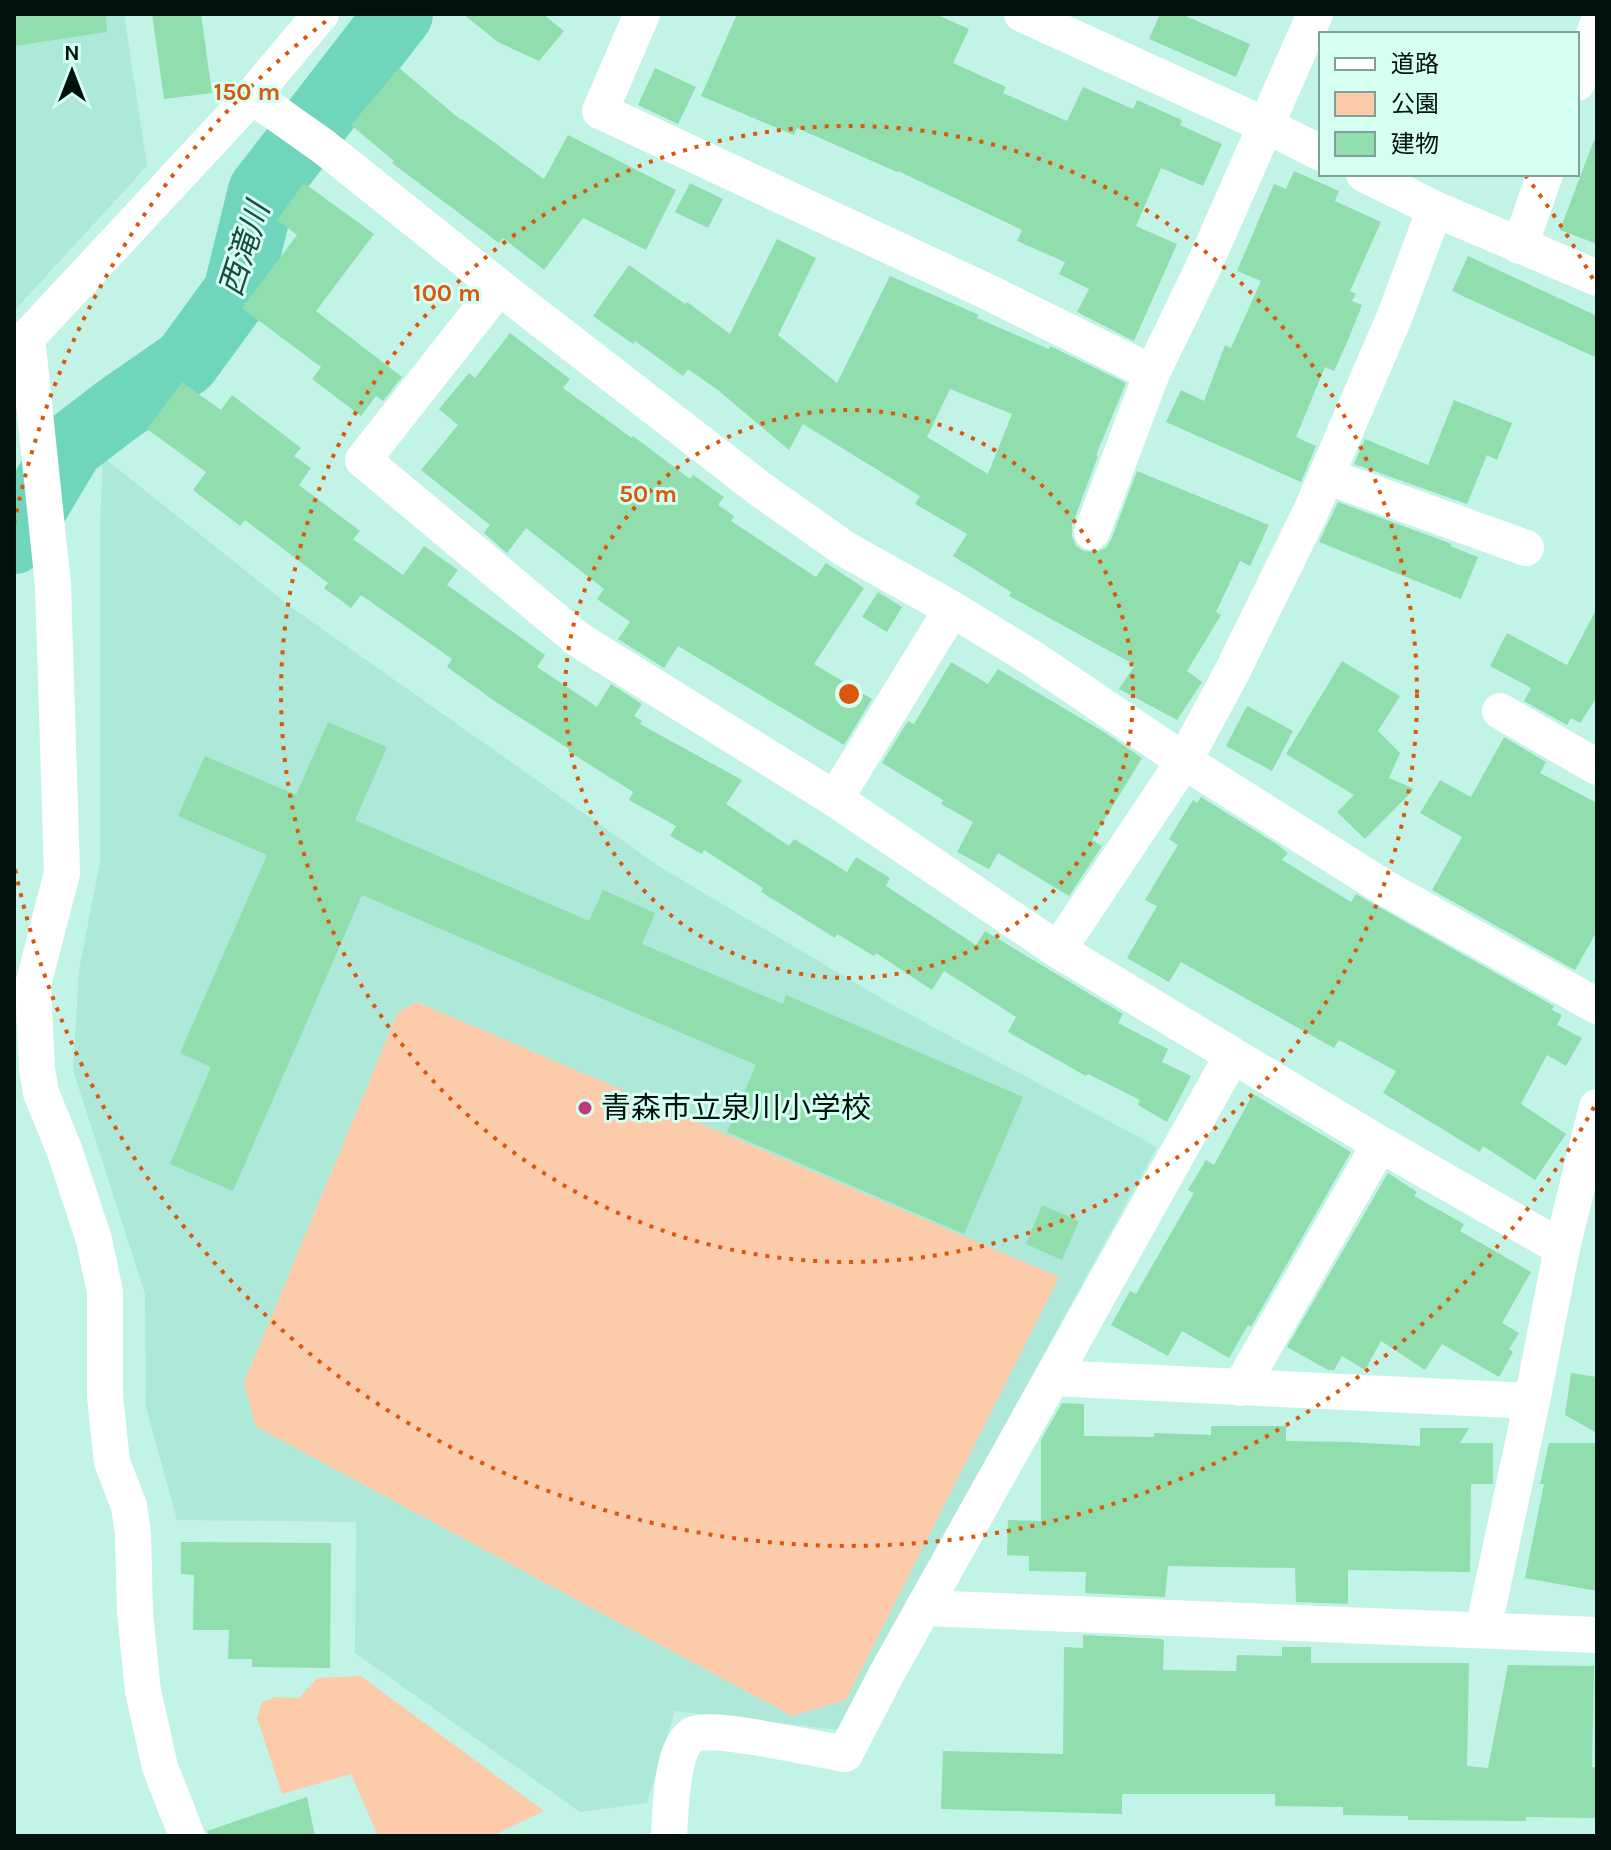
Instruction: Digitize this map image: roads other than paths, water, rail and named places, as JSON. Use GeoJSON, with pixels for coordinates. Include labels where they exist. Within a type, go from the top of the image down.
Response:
{"type":"FeatureCollection","features":[{"type":"Feature","properties":{"kind":"street"},"geometry":{"type":"LineString","coordinates":[[187,1836],[160,1767],[143,1691],[135,1613],[133,1534],[129,1506],[112,1462],[105,1397],[105,1292],[94,1240],[64,1149],[41,1093],[26,1069],[33,985],[62,873],[53,585],[41,474],[20,344],[252,96],[321,14]]}},
{"type":"Feature","properties":{"kind":"street"},"geometry":{"type":"LineString","coordinates":[[642,14],[600,111],[988,292],[1152,373]]}},
{"type":"Feature","properties":{"kind":"street"},"geometry":{"type":"LineString","coordinates":[[1022,14],[1319,152]]}},
{"type":"Feature","properties":{"kind":"street"},"geometry":{"type":"LineString","coordinates":[[1092,532],[1152,373],[1202,270],[1315,14]]}},
{"type":"Feature","properties":{"kind":"street"},"geometry":{"type":"LineString","coordinates":[[1579,77],[1597,26]]}},
{"type":"Feature","properties":{"kind":"street"},"geometry":{"type":"LineString","coordinates":[[252,96],[760,489],[845,549],[1032,658],[1184,761],[1385,888],[1597,1006]]}},
{"type":"Feature","properties":{"kind":"street"},"geometry":{"type":"LineString","coordinates":[[1368,176],[1435,209],[1597,278]]}},
{"type":"Feature","properties":{"kind":"street"},"geometry":{"type":"LineString","coordinates":[[1520,246],[1544,176]]}},
{"type":"Feature","properties":{"kind":"street"},"geometry":{"type":"LineString","coordinates":[[1058,950],[1184,761],[1232,672],[1311,511],[1394,318],[1435,209]]}},
{"type":"Feature","properties":{"kind":"street"},"geometry":{"type":"LineString","coordinates":[[499,287],[363,460],[579,640],[835,799],[1058,950],[1380,1144],[1562,1248]]}},
{"type":"Feature","properties":{"kind":"street"},"geometry":{"type":"LineString","coordinates":[[1326,476],[1526,548]]}},
{"type":"Feature","properties":{"kind":"street"},"geometry":{"type":"LineString","coordinates":[[835,799],[952,609]]}},
{"type":"Feature","properties":{"kind":"street"},"geometry":{"type":"LineString","coordinates":[[1500,711],[1597,767]]}},
{"type":"Feature","properties":{"kind":"street"},"geometry":{"type":"LineString","coordinates":[[669,1836],[678,1760],[683,1745],[693,1734],[706,1731],[735,1734],[845,1754],[923,1608],[1232,1056]]}},
{"type":"Feature","properties":{"kind":"street"},"geometry":{"type":"LineString","coordinates":[[1483,1630],[1562,1248],[1597,1107]]}},
{"type":"Feature","properties":{"kind":"street"},"geometry":{"type":"LineString","coordinates":[[1240,1388],[1380,1144]]}},
{"type":"Feature","properties":{"kind":"street"},"geometry":{"type":"LineString","coordinates":[[1052,1378],[1532,1401]]}},
{"type":"Feature","properties":{"kind":"street"},"geometry":{"type":"LineString","coordinates":[[923,1608],[1597,1635]]}},
{"type":"Feature","properties":{"kind":"waterway","name":"西滝川"},"geometry":{"type":"LineString","coordinates":[[14,540],[70,446],[186,362],[237,292],[262,191],[399,14]]}},
{"type":"Feature","properties":{"kind":"place","name":"青森市立泉川小学校"},"geometry":{"type":"Point","coordinates":[585,1108]}}]}
